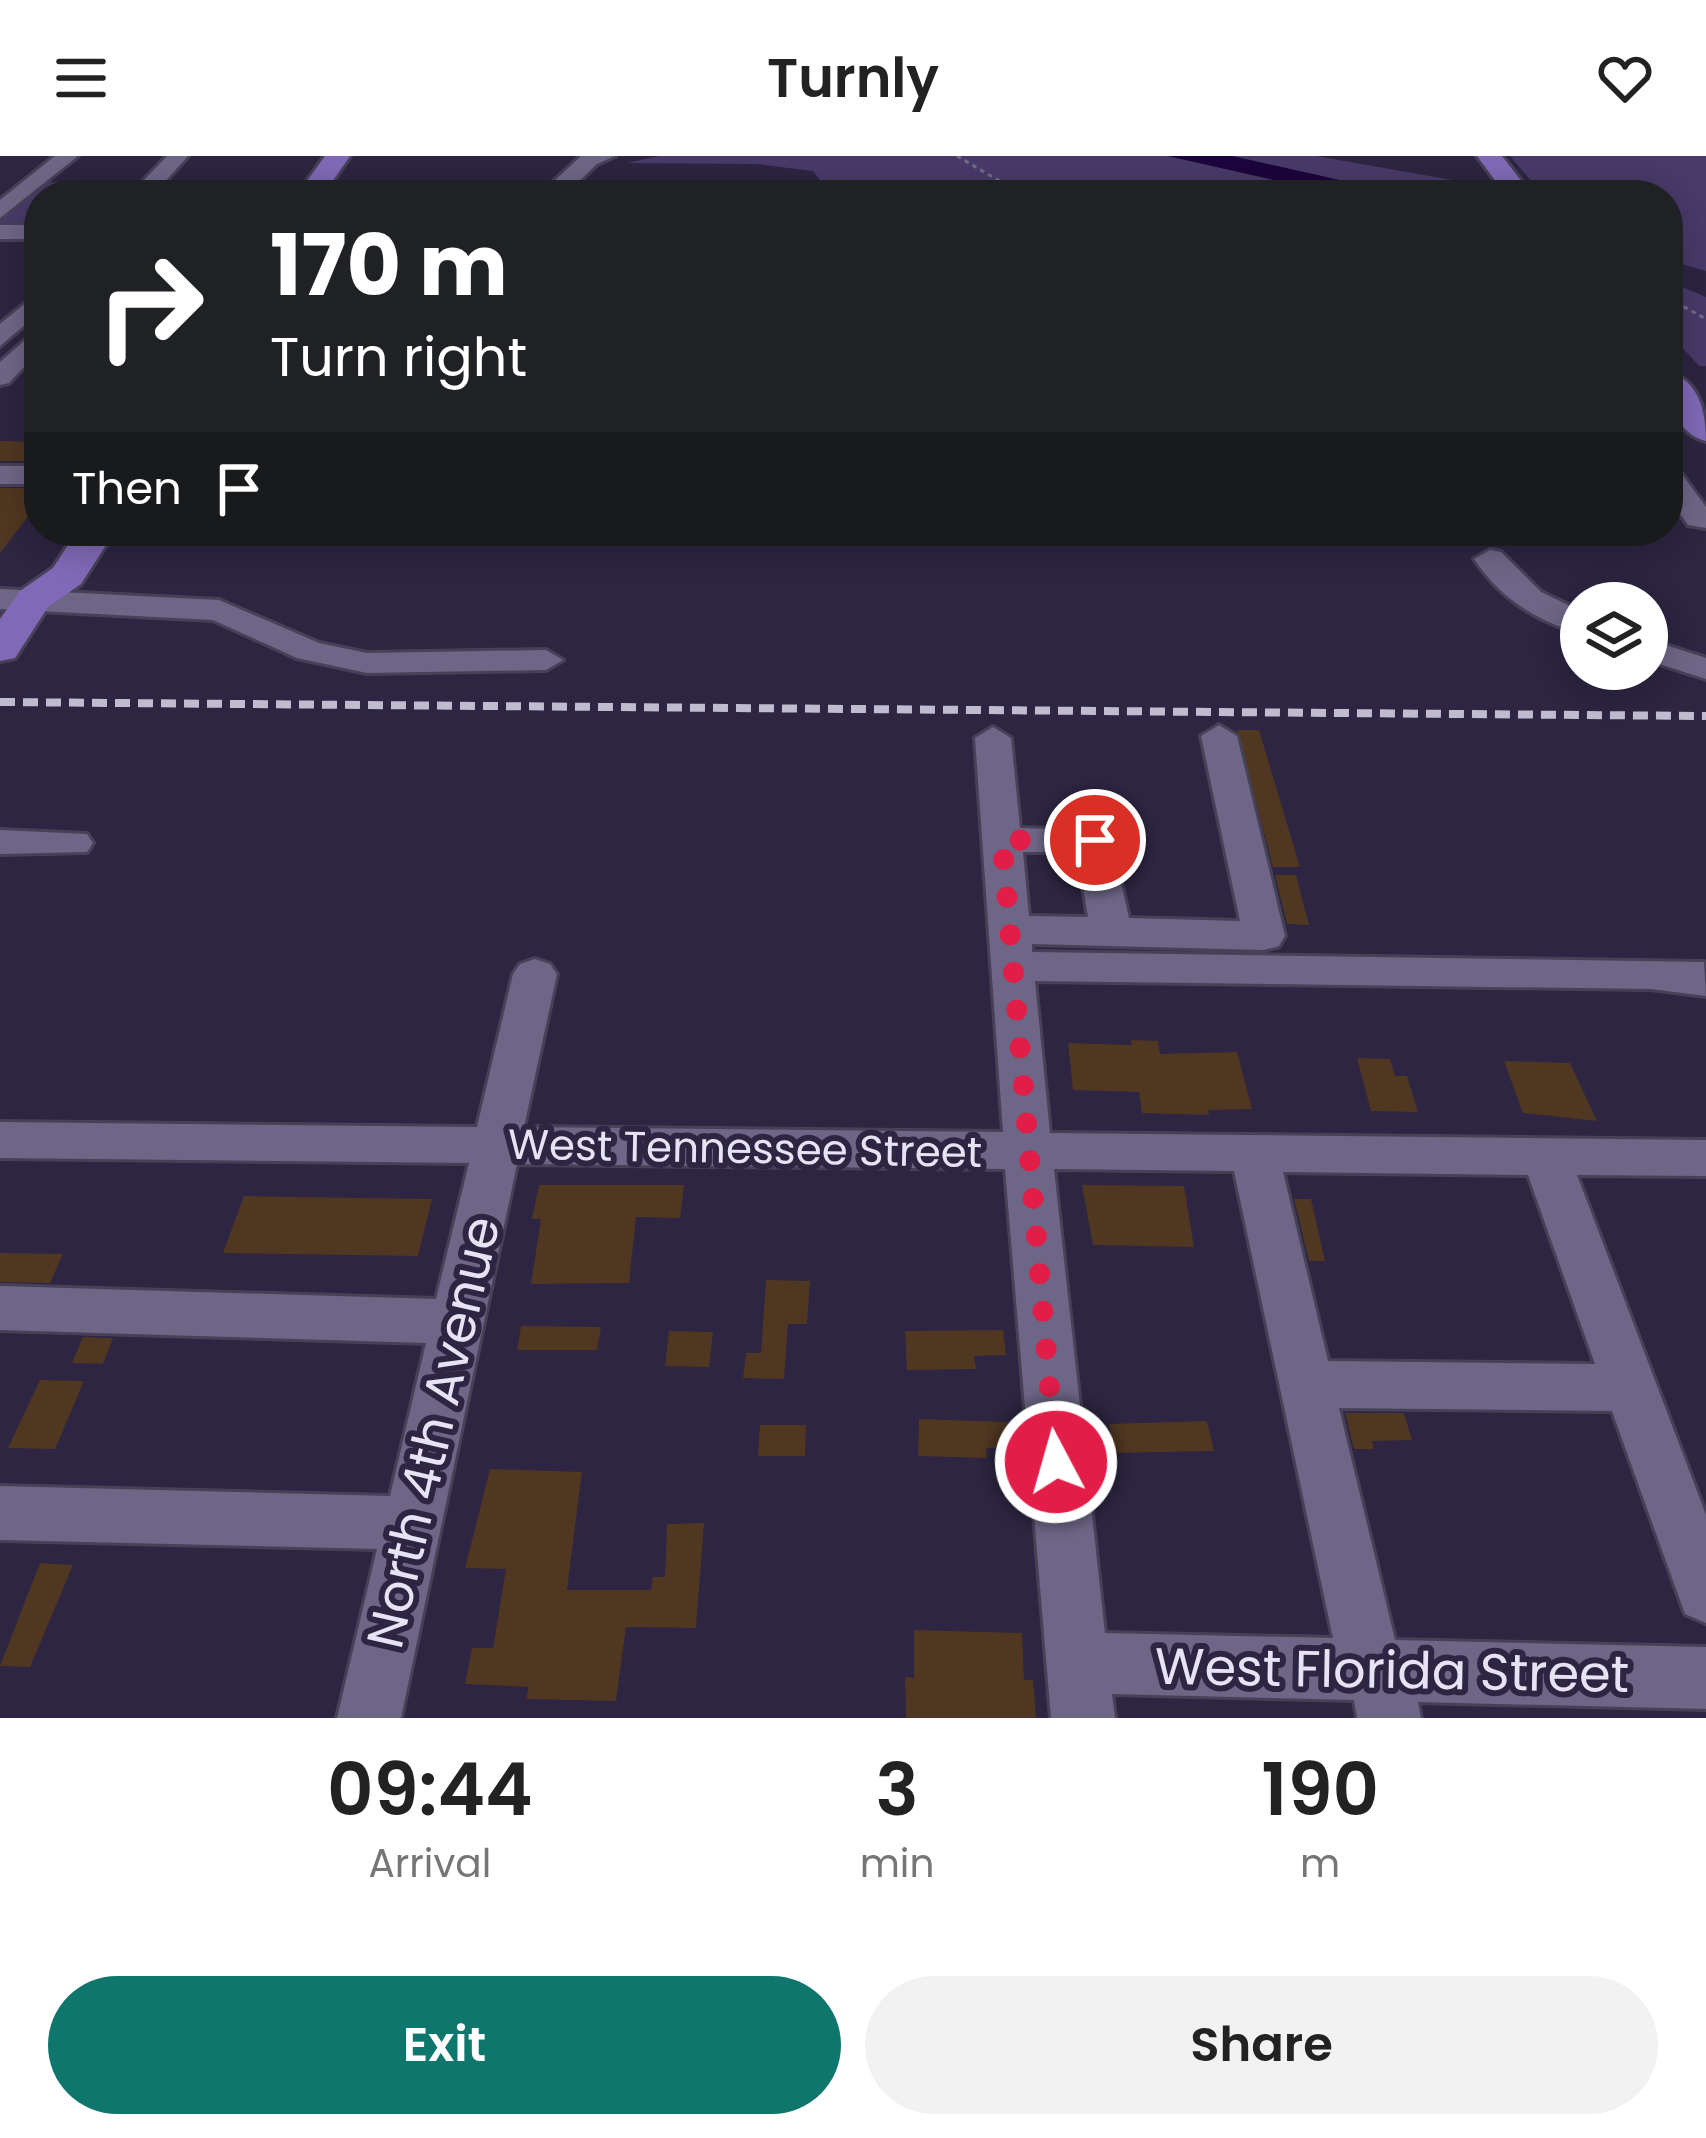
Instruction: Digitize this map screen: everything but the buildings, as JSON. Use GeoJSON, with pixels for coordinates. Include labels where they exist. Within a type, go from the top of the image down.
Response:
{"type":"FeatureCollection","features":[{"type":"Feature","properties":{"kind":"main road"},"geometry":{"type":"LineString","coordinates":[[336,180],[361,156]]}},
{"type":"Feature","properties":{"kind":"main road"},"geometry":{"type":"LineString","coordinates":[[1489,156],[1508,180]]}},
{"type":"Feature","properties":{"kind":"main road"},"geometry":{"type":"LineString","coordinates":[[1683,404],[1706,431]]}},
{"type":"Feature","properties":{"kind":"main road"},"geometry":{"type":"LineString","coordinates":[[0,649],[17,599],[58,546]]}},
{"type":"Feature","properties":{"kind":"main road"},"geometry":{"type":"LineString","coordinates":[[17,599],[67,576],[86,546]]}},
{"type":"Feature","properties":{"kind":"street"},"geometry":{"type":"LineString","coordinates":[[29,180],[68,156]]}},
{"type":"Feature","properties":{"kind":"street"},"geometry":{"type":"LineString","coordinates":[[155,180],[178,156]]}},
{"type":"Feature","properties":{"kind":"street"},"geometry":{"type":"LineString","coordinates":[[568,180],[590,159],[605,156]]}},
{"type":"Feature","properties":{"kind":"street"},"geometry":{"type":"LineString","coordinates":[[0,212],[11,191]]}},
{"type":"Feature","properties":{"kind":"street"},"geometry":{"type":"LineString","coordinates":[[0,377],[24,352]]}},
{"type":"Feature","properties":{"kind":"street"},"geometry":{"type":"LineString","coordinates":[[1490,559],[1504,581],[1529,601],[1560,614]]}},
{"type":"Feature","properties":{"kind":"street"},"geometry":{"type":"LineString","coordinates":[[17,599],[219,610],[309,651],[367,663],[546,660]]}},
{"type":"Feature","properties":{"kind":"street"},"geometry":{"type":"LineString","coordinates":[[1668,656],[1706,669]]}},
{"type":"Feature","properties":{"kind":"street"},"geometry":{"type":"LineString","coordinates":[[1013,948],[1111,931],[1264,936],[1219,736]]}},
{"type":"Feature","properties":{"kind":"street"},"geometry":{"type":"LineString","coordinates":[[993,738],[1045,1349],[1081,1690]]}},
{"type":"Feature","properties":{"kind":"street"},"geometry":{"type":"LineString","coordinates":[[1002,840],[1095,840],[1111,931]]}},
{"type":"Feature","properties":{"kind":"street"},"geometry":{"type":"LineString","coordinates":[[0,842],[73,843]]}},
{"type":"Feature","properties":{"kind":"street"},"geometry":{"type":"LineString","coordinates":[[1013,948],[1705,979]]}},
{"type":"Feature","properties":{"kind":"street","name":"North 4th Avenue"},"geometry":{"type":"LineString","coordinates":[[369,1718],[535,974]]}},
{"type":"Feature","properties":{"kind":"street","name":"West Tennessee Street"},"geometry":{"type":"LineString","coordinates":[[0,1140],[1706,1158]]}},
{"type":"Feature","properties":{"kind":"street"},"geometry":{"type":"LineString","coordinates":[[1254,1153],[1380,1686]]}},
{"type":"Feature","properties":{"kind":"street"},"geometry":{"type":"LineString","coordinates":[[1546,1156],[1706,1594]]}},
{"type":"Feature","properties":{"kind":"street"},"geometry":{"type":"LineString","coordinates":[[0,1308],[457,1322]]}},
{"type":"Feature","properties":{"kind":"street"},"geometry":{"type":"LineString","coordinates":[[1309,1384],[1630,1388]]}},
{"type":"Feature","properties":{"kind":"street"},"geometry":{"type":"LineString","coordinates":[[0,1513],[412,1523]]}},
{"type":"Feature","properties":{"kind":"street","name":"West Florida Street"},"geometry":{"type":"LineString","coordinates":[[1081,1690],[1706,1678]]}},
{"type":"Feature","properties":{"kind":"path"},"geometry":{"type":"LineString","coordinates":[[957,156],[998,180]]}},
{"type":"Feature","properties":{"kind":"shaded area"},"geometry":{"type":"Polygon","coordinates":[[[659,156],[1168,156],[1274,180],[820,180],[813,171],[756,164],[627,163],[659,156]]]}},
{"type":"Feature","properties":{"kind":"shaded area"},"geometry":{"type":"Polygon","coordinates":[[[1168,156],[1232,156],[1339,180],[1274,180],[1168,156]]]}},
{"type":"Feature","properties":{"kind":"shaded area"},"geometry":{"type":"Polygon","coordinates":[[[1232,156],[1316,156],[1452,180],[1339,180],[1232,156]]]}},
{"type":"Feature","properties":{"kind":"shaded area"},"geometry":{"type":"Polygon","coordinates":[[[1510,156],[1706,156],[1706,271],[1683,264],[1683,180],[1530,180],[1510,156]]]}},
{"type":"Feature","properties":{"kind":"shaded area"},"geometry":{"type":"Polygon","coordinates":[[[24,192],[24,225],[0,225],[0,214],[24,192]]]}},
{"type":"Feature","properties":{"kind":"shaded area"},"geometry":{"type":"Polygon","coordinates":[[[1683,287],[1706,297],[1706,366],[1699,366],[1683,348],[1683,287]]]}},
{"type":"Feature","properties":{"kind":"railway"},"geometry":{"type":"LineString","coordinates":[[0,702],[1706,716]]}},
{"type":"Feature","properties":{"kind":"route"},"geometry":{"type":"LineString","coordinates":[[1056,1462],[1002,840],[1095,840]]}}]}
